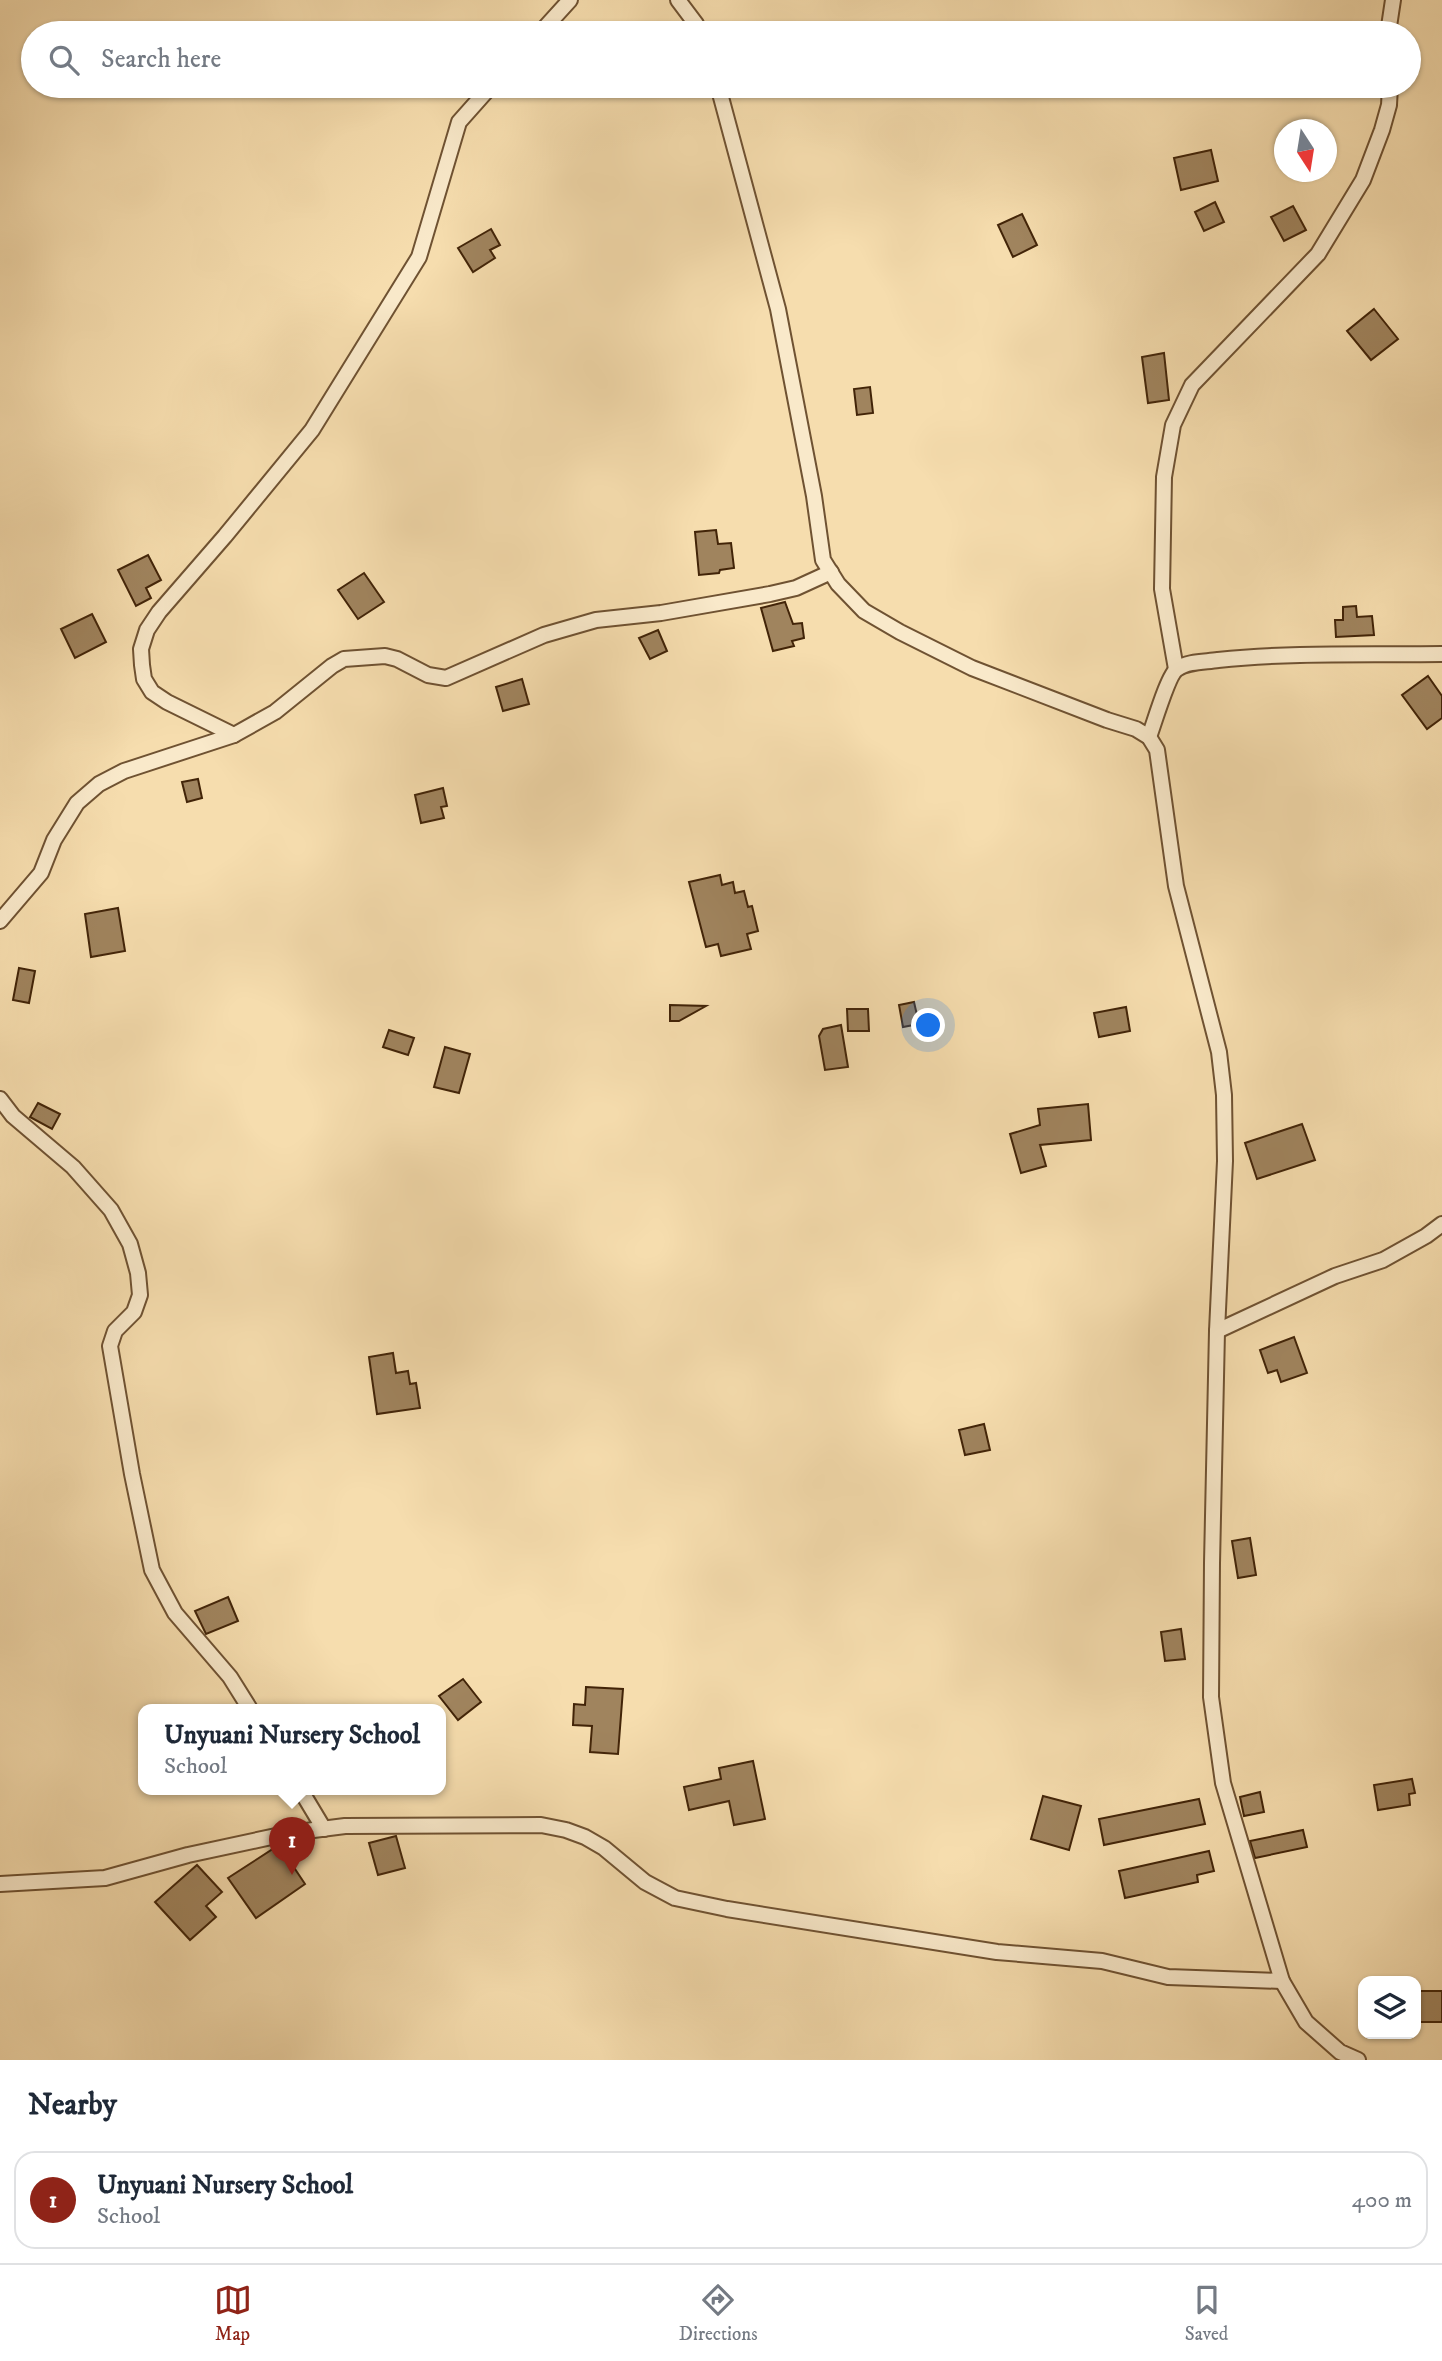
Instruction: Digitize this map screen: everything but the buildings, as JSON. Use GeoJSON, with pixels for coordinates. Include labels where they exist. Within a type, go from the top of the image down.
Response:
{"type":"FeatureCollection","features":[{"type":"Feature","properties":{"kind":"street"},"geometry":{"type":"LineString","coordinates":[[552,21],[570,0]]}},
{"type":"Feature","properties":{"kind":"street"},"geometry":{"type":"LineString","coordinates":[[678,0],[694,21]]}},
{"type":"Feature","properties":{"kind":"street"},"geometry":{"type":"LineString","coordinates":[[1390,21],[1393,0]]}},
{"type":"Feature","properties":{"kind":"street"},"geometry":{"type":"LineString","coordinates":[[234,734],[152,692],[144,679],[142,665],[141,649],[147,630],[159,612],[225,537],[312,430],[419,257],[459,122],[480,98]]}},
{"type":"Feature","properties":{"kind":"street"},"geometry":{"type":"LineString","coordinates":[[721,98],[778,309],[824,560],[838,584],[864,611],[900,632],[972,668],[1136,729],[1149,737],[1157,750],[1176,886],[1216,1041],[1224,1095],[1225,1161],[1217,1331],[1211,1697],[1223,1783],[1282,1981],[1306,2022],[1340,2052],[1358,2060]]}},
{"type":"Feature","properties":{"kind":"street"},"geometry":{"type":"LineString","coordinates":[[1176,669],[1161,589],[1164,477],[1173,425],[1192,384],[1318,254],[1363,180],[1386,117],[1389,98]]}},
{"type":"Feature","properties":{"kind":"street"},"geometry":{"type":"LineString","coordinates":[[0,921],[41,873],[54,840],[77,803],[99,784],[124,771],[234,734],[275,712],[344,659],[385,656],[397,659],[428,675],[446,678],[544,635],[596,620],[661,613],[770,594],[796,588],[831,572]]}},
{"type":"Feature","properties":{"kind":"street"},"geometry":{"type":"LineString","coordinates":[[1149,737],[1162,705],[1168,680],[1176,669],[1191,664],[1258,656],[1442,654]]}},
{"type":"Feature","properties":{"kind":"street"},"geometry":{"type":"LineString","coordinates":[[0,1099],[13,1116],[73,1167],[111,1210],[130,1244],[138,1273],[140,1295],[134,1312],[115,1331],[110,1346],[152,1570],[175,1613],[230,1678],[247,1704]]}},
{"type":"Feature","properties":{"kind":"street"},"geometry":{"type":"LineString","coordinates":[[1217,1331],[1335,1276],[1383,1260],[1442,1224]]}},
{"type":"Feature","properties":{"kind":"street"},"geometry":{"type":"LineString","coordinates":[[304,1795],[324,1829]]}},
{"type":"Feature","properties":{"kind":"street"},"geometry":{"type":"LineString","coordinates":[[0,1884],[104,1878],[188,1855],[290,1833],[345,1826],[541,1825],[585,1837],[604,1848],[645,1882],[675,1898],[997,1952],[1102,1961],[1168,1977],[1282,1981]]}},
{"type":"Feature","properties":{"kind":"place","name":"Unyuani Nursery School"},"geometry":{"type":"Point","coordinates":[292,1875]}}]}
